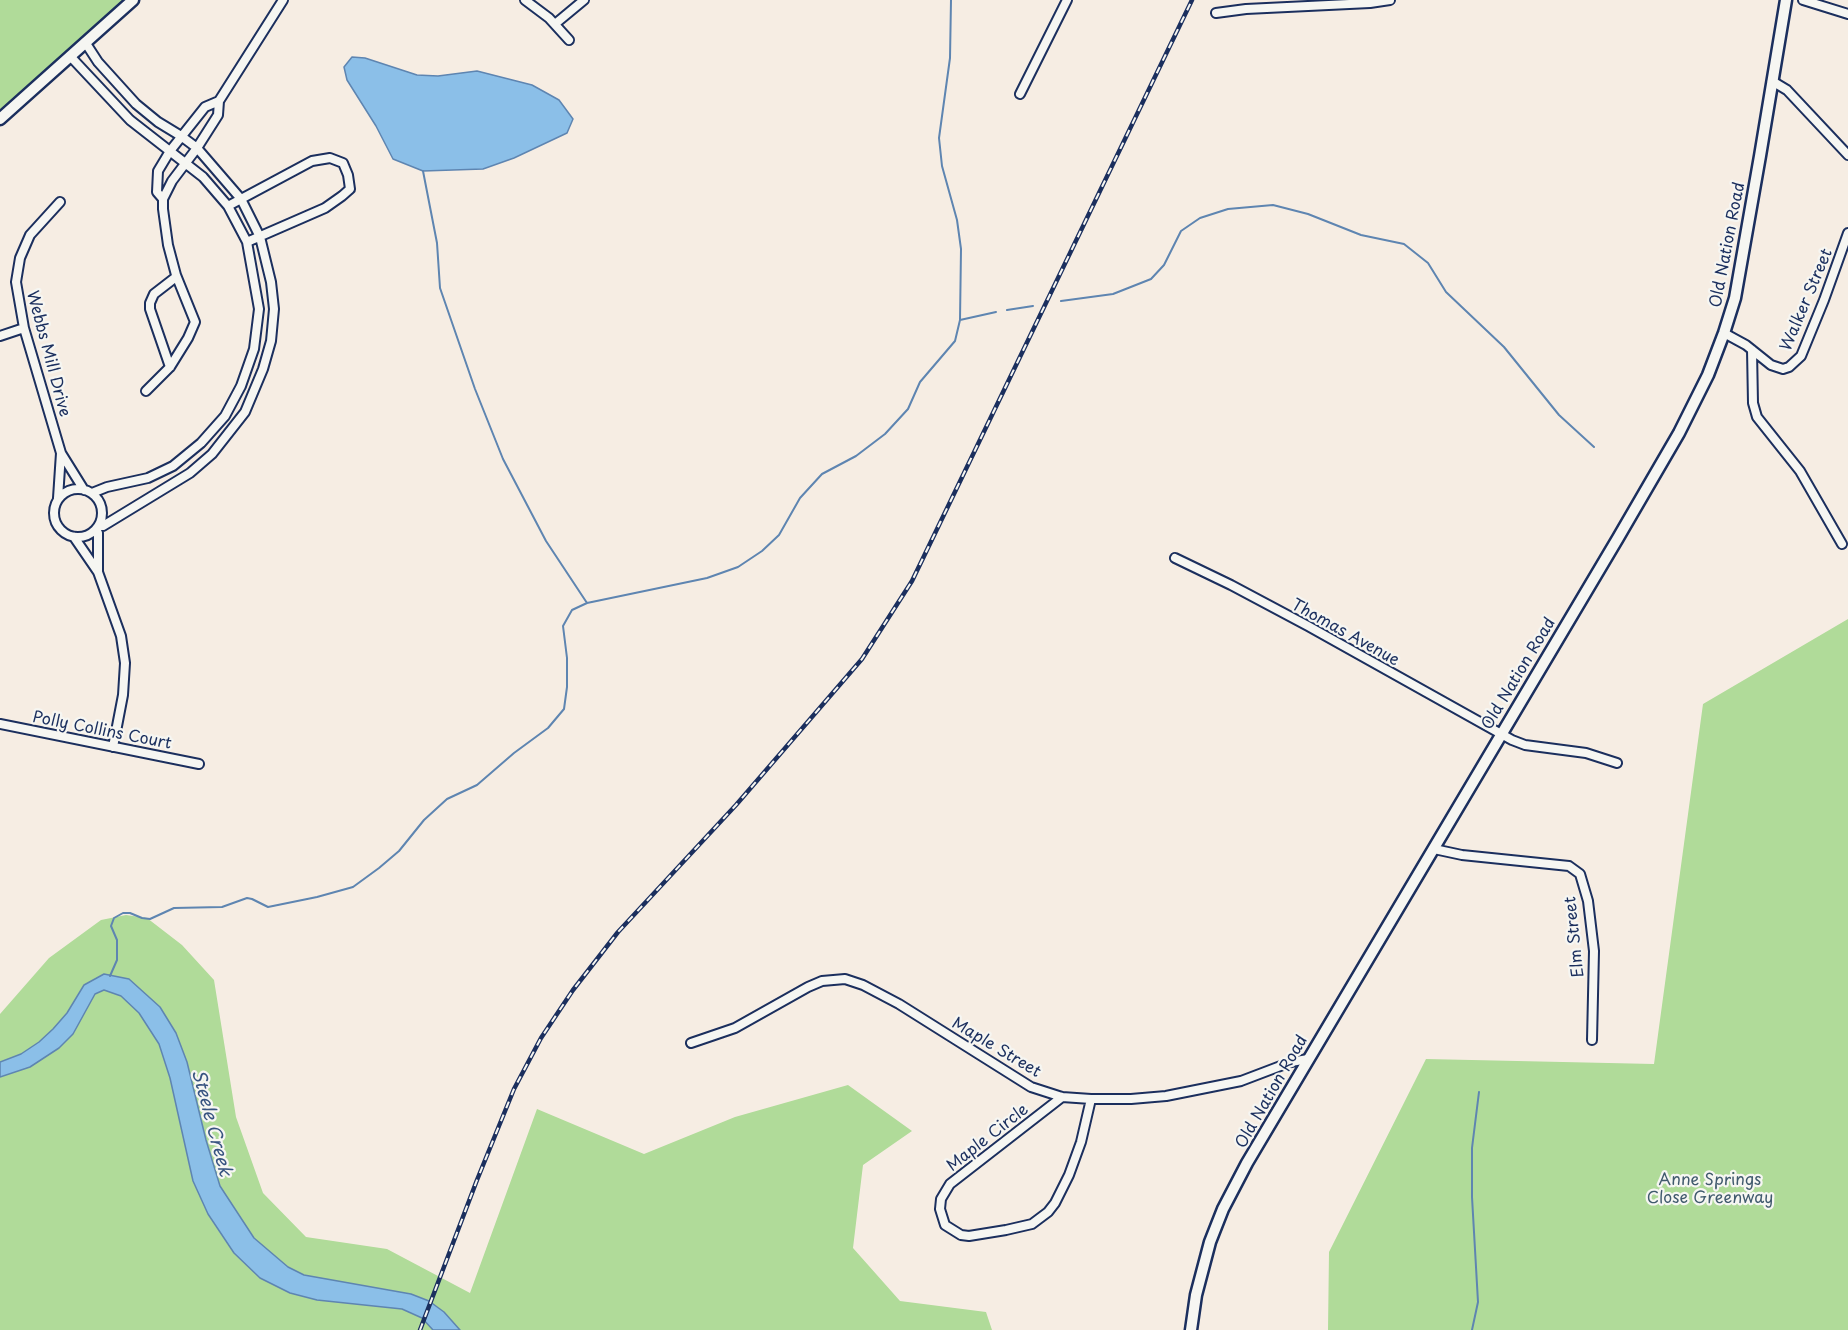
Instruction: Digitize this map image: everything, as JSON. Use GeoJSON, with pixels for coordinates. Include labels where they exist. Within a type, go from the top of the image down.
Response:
{"type":"FeatureCollection","features":[{"type":"Feature","properties":{"kind":"main road"},"geometry":{"type":"LineString","coordinates":[[0,119],[133,0]]}},
{"type":"Feature","properties":{"kind":"main road","name":"Old Nation Road"},"geometry":{"type":"LineString","coordinates":[[1191,1330],[1202,1270],[1223,1209],[1308,1059],[1679,433],[1708,375],[1735,298],[1786,0]]}},
{"type":"Feature","properties":{"kind":"street"},"geometry":{"type":"LineString","coordinates":[[147,391],[170,367],[195,322],[176,277],[168,245],[163,199],[172,181],[218,115],[219,101],[283,0]]}},
{"type":"Feature","properties":{"kind":"street"},"geometry":{"type":"LineString","coordinates":[[525,0],[555,24],[569,40]]}},
{"type":"Feature","properties":{"kind":"street"},"geometry":{"type":"LineString","coordinates":[[555,24],[584,0]]}},
{"type":"Feature","properties":{"kind":"street"},"geometry":{"type":"LineString","coordinates":[[1020,94],[1067,0]]}},
{"type":"Feature","properties":{"kind":"street"},"geometry":{"type":"LineString","coordinates":[[1216,13],[1390,0]]}},
{"type":"Feature","properties":{"kind":"street"},"geometry":{"type":"LineString","coordinates":[[1803,0],[1848,14]]}},
{"type":"Feature","properties":{"kind":"street"},"geometry":{"type":"LineString","coordinates":[[70,56],[130,120],[203,177],[228,206],[248,242],[260,309],[254,350],[241,386],[225,416],[201,442],[173,466],[148,478],[88,491],[71,490],[58,498],[54,520],[58,528],[64,534],[80,538],[88,536],[190,473],[212,454],[245,412],[268,352],[274,309],[271,282],[260,237],[241,199],[197,148],[136,104],[98,62],[85,42]]}},
{"type":"Feature","properties":{"kind":"street"},"geometry":{"type":"LineString","coordinates":[[1772,81],[1787,90],[1848,155]]}},
{"type":"Feature","properties":{"kind":"street"},"geometry":{"type":"LineString","coordinates":[[163,199],[157,192],[158,171],[170,151],[206,107],[219,101]]}},
{"type":"Feature","properties":{"kind":"street"},"geometry":{"type":"LineString","coordinates":[[228,206],[312,161],[330,158],[343,163],[350,189],[342,196],[325,208],[248,242]]}},
{"type":"Feature","properties":{"kind":"street","name":"Webbs Mill Drive"},"geometry":{"type":"LineString","coordinates":[[60,202],[30,235],[21,258],[16,282],[24,328],[61,453],[88,491]]}},
{"type":"Feature","properties":{"kind":"street","name":"Walker Street"},"geometry":{"type":"LineString","coordinates":[[1724,333],[1771,365],[1783,369],[1790,367],[1799,359],[1818,316],[1848,233]]}},
{"type":"Feature","properties":{"kind":"street"},"geometry":{"type":"LineString","coordinates":[[170,367],[150,303],[154,294],[176,277]]}},
{"type":"Feature","properties":{"kind":"street"},"geometry":{"type":"LineString","coordinates":[[0,336],[24,328]]}},
{"type":"Feature","properties":{"kind":"street"},"geometry":{"type":"LineString","coordinates":[[254,350],[268,352]]}},
{"type":"Feature","properties":{"kind":"street"},"geometry":{"type":"LineString","coordinates":[[1752,350],[1753,403],[1757,417],[1800,471],[1842,544]]}},
{"type":"Feature","properties":{"kind":"street","name":"Webbs Mill Drive"},"geometry":{"type":"LineString","coordinates":[[58,498],[61,453]]}},
{"type":"Feature","properties":{"kind":"street"},"geometry":{"type":"LineString","coordinates":[[88,491],[99,500],[102,507],[98,528],[98,572]]}},
{"type":"Feature","properties":{"kind":"street"},"geometry":{"type":"LineString","coordinates":[[74,537],[98,572],[121,636],[125,663],[123,695],[113,747]]}},
{"type":"Feature","properties":{"kind":"street","name":"Thomas Avenue"},"geometry":{"type":"LineString","coordinates":[[1175,558],[1231,585],[1501,734],[1525,745],[1586,753],[1617,763]]}},
{"type":"Feature","properties":{"kind":"street","name":"Polly Collins Court"},"geometry":{"type":"LineString","coordinates":[[0,724],[199,764]]}},
{"type":"Feature","properties":{"kind":"street","name":"Elm Street"},"geometry":{"type":"LineString","coordinates":[[1434,849],[1462,855],[1569,866],[1580,874],[1588,901],[1593,951],[1592,1040]]}},
{"type":"Feature","properties":{"kind":"street","name":"Maple Street"},"geometry":{"type":"LineString","coordinates":[[691,1043],[735,1028],[822,981],[845,979],[863,985],[899,1004],[1031,1086],[1062,1097],[1131,1099],[1186,1093],[1241,1081],[1291,1062],[1308,1059]]}},
{"type":"Feature","properties":{"kind":"street","name":"Maple Circle"},"geometry":{"type":"LineString","coordinates":[[1062,1097],[950,1184],[941,1199],[940,1209],[945,1225],[954,1232],[969,1236],[1020,1228],[1032,1224],[1048,1212],[1070,1175],[1081,1142],[1091,1099]]}},
{"type":"Feature","properties":{"kind":"green space"},"geometry":{"type":"Polygon","coordinates":[[[0,0],[133,0],[0,119],[0,0]]]}},
{"type":"Feature","properties":{"kind":"green space","name":"Anne Springs Close Greenway"},"geometry":{"type":"Polygon","coordinates":[[[1848,619],[1848,1330],[1328,1330],[1329,1252],[1426,1059],[1654,1064],[1703,704],[1848,619]]]}},
{"type":"Feature","properties":{"kind":"green space"},"geometry":{"type":"Polygon","coordinates":[[[126,915],[147,918],[182,945],[214,980],[236,1117],[263,1193],[306,1237],[387,1249],[470,1293],[537,1109],[644,1154],[735,1117],[848,1085],[912,1131],[863,1165],[853,1248],[900,1301],[986,1312],[992,1330],[0,1330],[0,1014],[49,958],[101,920],[126,915]]]}},
{"type":"Feature","properties":{"kind":"water"},"geometry":{"type":"Polygon","coordinates":[[[352,57],[365,58],[417,75],[438,76],[477,71],[532,85],[559,100],[573,119],[567,133],[514,158],[483,169],[423,171],[393,159],[376,126],[347,80],[344,67],[352,57]]]}},
{"type":"Feature","properties":{"kind":"water"},"geometry":{"type":"Polygon","coordinates":[[[104,974],[129,979],[160,1007],[176,1033],[187,1062],[220,1186],[254,1238],[288,1267],[304,1275],[411,1294],[429,1301],[444,1312],[460,1330],[433,1330],[422,1318],[402,1309],[317,1300],[290,1293],[260,1278],[234,1253],[208,1214],[193,1181],[170,1078],[159,1044],[139,1013],[121,996],[104,990],[95,994],[73,1034],[59,1048],[30,1067],[0,1077],[0,1062],[21,1054],[39,1042],[67,1013],[84,985],[104,974]]]}},
{"type":"Feature","properties":{"kind":"waterway"},"geometry":{"type":"LineString","coordinates":[[110,976],[117,960],[117,940],[111,926],[114,918],[123,913],[150,919],[174,908],[222,907],[247,898],[268,907],[353,887],[399,851],[424,820],[447,799],[477,785],[548,728],[564,709],[567,658],[563,626],[572,610],[587,603],[707,578],[738,567],[762,551],[779,535],[800,498],[822,474],[856,456],[885,434],[908,409],[920,382],[955,341],[960,320],[961,249],[957,220],[942,166],[939,138],[950,58],[951,0]]}},
{"type":"Feature","properties":{"kind":"waterway"},"geometry":{"type":"LineString","coordinates":[[423,171],[437,243],[440,288],[475,389],[503,459],[546,541],[587,603]]}},
{"type":"Feature","properties":{"kind":"waterway"},"geometry":{"type":"LineString","coordinates":[[1061,301],[1113,294],[1151,279],[1164,265],[1181,231],[1200,218],[1228,209],[1273,205],[1308,214],[1361,235],[1404,244],[1428,263],[1446,292],[1504,347],[1559,415],[1594,447]]}},
{"type":"Feature","properties":{"kind":"waterway"},"geometry":{"type":"LineString","coordinates":[[1007,310],[1033,306]]}},
{"type":"Feature","properties":{"kind":"waterway"},"geometry":{"type":"LineString","coordinates":[[960,320],[996,312]]}},
{"type":"Feature","properties":{"kind":"waterway"},"geometry":{"type":"LineString","coordinates":[[1472,1330],[1478,1302],[1472,1197],[1472,1148],[1479,1092]]}},
{"type":"Feature","properties":{"kind":"railway"},"geometry":{"type":"LineString","coordinates":[[420,1330],[514,1089],[541,1038],[573,990],[618,932],[736,805],[862,659],[912,581],[1192,0]]}},
{"type":"Feature","properties":{"kind":"water label","name":"Steele Creek"},"geometry":{"type":"Point","coordinates":[211,1123]}}]}
